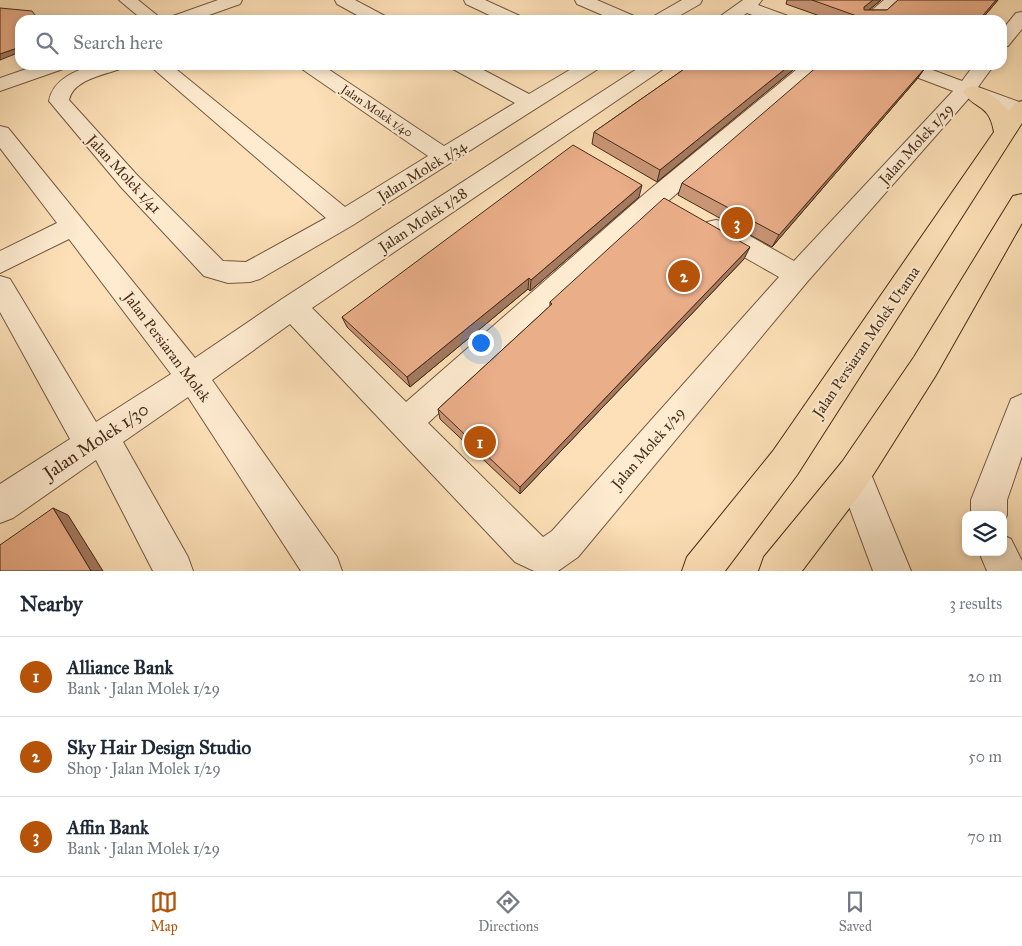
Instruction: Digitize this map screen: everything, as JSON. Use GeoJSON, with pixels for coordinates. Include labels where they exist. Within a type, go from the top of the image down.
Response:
{"type":"FeatureCollection","features":[{"type":"Feature","properties":{"kind":"main road"},"geometry":{"type":"LineString","coordinates":[[969,90],[992,105],[1013,132]]}},
{"type":"Feature","properties":{"kind":"main road","name":"Jalan Persiaran Molek Utama"},"geometry":{"type":"LineString","coordinates":[[701,571],[785,463],[1013,132],[1022,105]]}},
{"type":"Feature","properties":{"kind":"main road"},"geometry":{"type":"LineString","coordinates":[[778,571],[854,474],[925,366],[1022,202]]}},
{"type":"Feature","properties":{"kind":"street"},"geometry":{"type":"LineString","coordinates":[[342,0],[370,15]]}},
{"type":"Feature","properties":{"kind":"street"},"geometry":{"type":"LineString","coordinates":[[472,0],[504,15]]}},
{"type":"Feature","properties":{"kind":"street"},"geometry":{"type":"LineString","coordinates":[[583,0],[617,15]]}},
{"type":"Feature","properties":{"kind":"street"},"geometry":{"type":"LineString","coordinates":[[668,15],[694,0]]}},
{"type":"Feature","properties":{"kind":"street"},"geometry":{"type":"LineString","coordinates":[[875,15],[894,0]]}},
{"type":"Feature","properties":{"kind":"street"},"geometry":{"type":"LineString","coordinates":[[137,2],[149,15]]}},
{"type":"Feature","properties":{"kind":"street"},"geometry":{"type":"LineString","coordinates":[[732,15],[750,3],[773,15]]}},
{"type":"Feature","properties":{"kind":"street"},"geometry":{"type":"LineString","coordinates":[[185,13],[222,5]]}},
{"type":"Feature","properties":{"kind":"street"},"geometry":{"type":"LineString","coordinates":[[1007,36],[1022,17]]}},
{"type":"Feature","properties":{"kind":"street"},"geometry":{"type":"LineString","coordinates":[[0,66],[15,63]]}},
{"type":"Feature","properties":{"kind":"street"},"geometry":{"type":"LineString","coordinates":[[0,85],[42,70]]}},
{"type":"Feature","properties":{"kind":"street","name":"Jalan Molek 1/41"},"geometry":{"type":"LineString","coordinates":[[100,70],[63,87],[58,94],[59,101],[129,181],[214,269],[228,273],[250,272]]}},
{"type":"Feature","properties":{"kind":"street"},"geometry":{"type":"LineString","coordinates":[[164,70],[344,219]]}},
{"type":"Feature","properties":{"kind":"street","name":"Jalan Molek 1/40"},"geometry":{"type":"LineString","coordinates":[[316,70],[445,157]]}},
{"type":"Feature","properties":{"kind":"street"},"geometry":{"type":"LineString","coordinates":[[469,70],[530,103]]}},
{"type":"Feature","properties":{"kind":"street","name":"Jalan Molek 1/34"},"geometry":{"type":"LineString","coordinates":[[250,272],[344,219],[583,70]]}},
{"type":"Feature","properties":{"kind":"street","name":"Jalan Molek 1/28"},"geometry":{"type":"LineString","coordinates":[[192,377],[292,306],[648,70]]}},
{"type":"Feature","properties":{"kind":"street"},"geometry":{"type":"LineString","coordinates":[[405,423],[676,206],[809,70]]}},
{"type":"Feature","properties":{"kind":"street"},"geometry":{"type":"LineString","coordinates":[[915,70],[1006,105],[1022,105]]}},
{"type":"Feature","properties":{"kind":"street","name":"Jalan Molek 1/29"},"geometry":{"type":"LineString","coordinates":[[292,306],[528,549],[546,557],[566,544],[797,275],[969,90],[981,70]]}},
{"type":"Feature","properties":{"kind":"street","name":"Jalan Persiaran Molek"},"geometry":{"type":"LineString","coordinates":[[0,132],[192,377],[323,571]]}},
{"type":"Feature","properties":{"kind":"street"},"geometry":{"type":"LineString","coordinates":[[553,133],[578,148]]}},
{"type":"Feature","properties":{"kind":"street"},"geometry":{"type":"LineString","coordinates":[[634,182],[797,275]]}},
{"type":"Feature","properties":{"kind":"street"},"geometry":{"type":"LineString","coordinates":[[0,263],[74,226]]}},
{"type":"Feature","properties":{"kind":"street"},"geometry":{"type":"LineString","coordinates":[[0,287],[174,571]]}},
{"type":"Feature","properties":{"kind":"street","name":"Jalan Molek 1/30"},"geometry":{"type":"LineString","coordinates":[[0,505],[192,377]]}},
{"type":"Feature","properties":{"kind":"street"},"geometry":{"type":"LineString","coordinates":[[989,511],[989,500],[1022,409]]}},
{"type":"Feature","properties":{"kind":"street"},"geometry":{"type":"LineString","coordinates":[[854,474],[892,571]]}},
{"type":"Feature","properties":{"kind":"street"},"geometry":{"type":"LineString","coordinates":[[1000,556],[1007,571]]}},
{"type":"Feature","properties":{"kind":"building"},"geometry":{"type":"Polygon","coordinates":[[[812,0],[873,0],[864,7],[864,10],[887,10],[898,0],[996,0],[983,15],[854,15],[812,0]]]}},
{"type":"Feature","properties":{"kind":"building"},"geometry":{"type":"Polygon","coordinates":[[[0,8],[32,11],[35,15],[15,15],[15,49],[0,54],[0,8]]]}},
{"type":"Feature","properties":{"kind":"building"},"geometry":{"type":"Polygon","coordinates":[[[683,70],[784,70],[660,170],[594,132],[683,70]]]}},
{"type":"Feature","properties":{"kind":"building"},"geometry":{"type":"Polygon","coordinates":[[[813,70],[923,70],[779,235],[682,183],[813,70]]]}},
{"type":"Feature","properties":{"kind":"building"},"geometry":{"type":"Polygon","coordinates":[[[573,145],[642,185],[531,280],[529,278],[407,377],[342,317],[573,145]]]}},
{"type":"Feature","properties":{"kind":"building"},"geometry":{"type":"Polygon","coordinates":[[[664,198],[750,247],[520,487],[438,409],[552,304],[550,302],[664,198]]]}},
{"type":"Feature","properties":{"kind":"building"},"geometry":{"type":"Polygon","coordinates":[[[53,508],[91,571],[0,571],[0,545],[53,508]]]}},
{"type":"Feature","properties":{"kind":"place","name":"Affin Bank"},"geometry":{"type":"Point","coordinates":[737,223]}},
{"type":"Feature","properties":{"kind":"place","name":"Sky Hair Design Studio"},"geometry":{"type":"Point","coordinates":[684,276]}},
{"type":"Feature","properties":{"kind":"place","name":"Alliance Bank"},"geometry":{"type":"Point","coordinates":[480,442]}}]}
